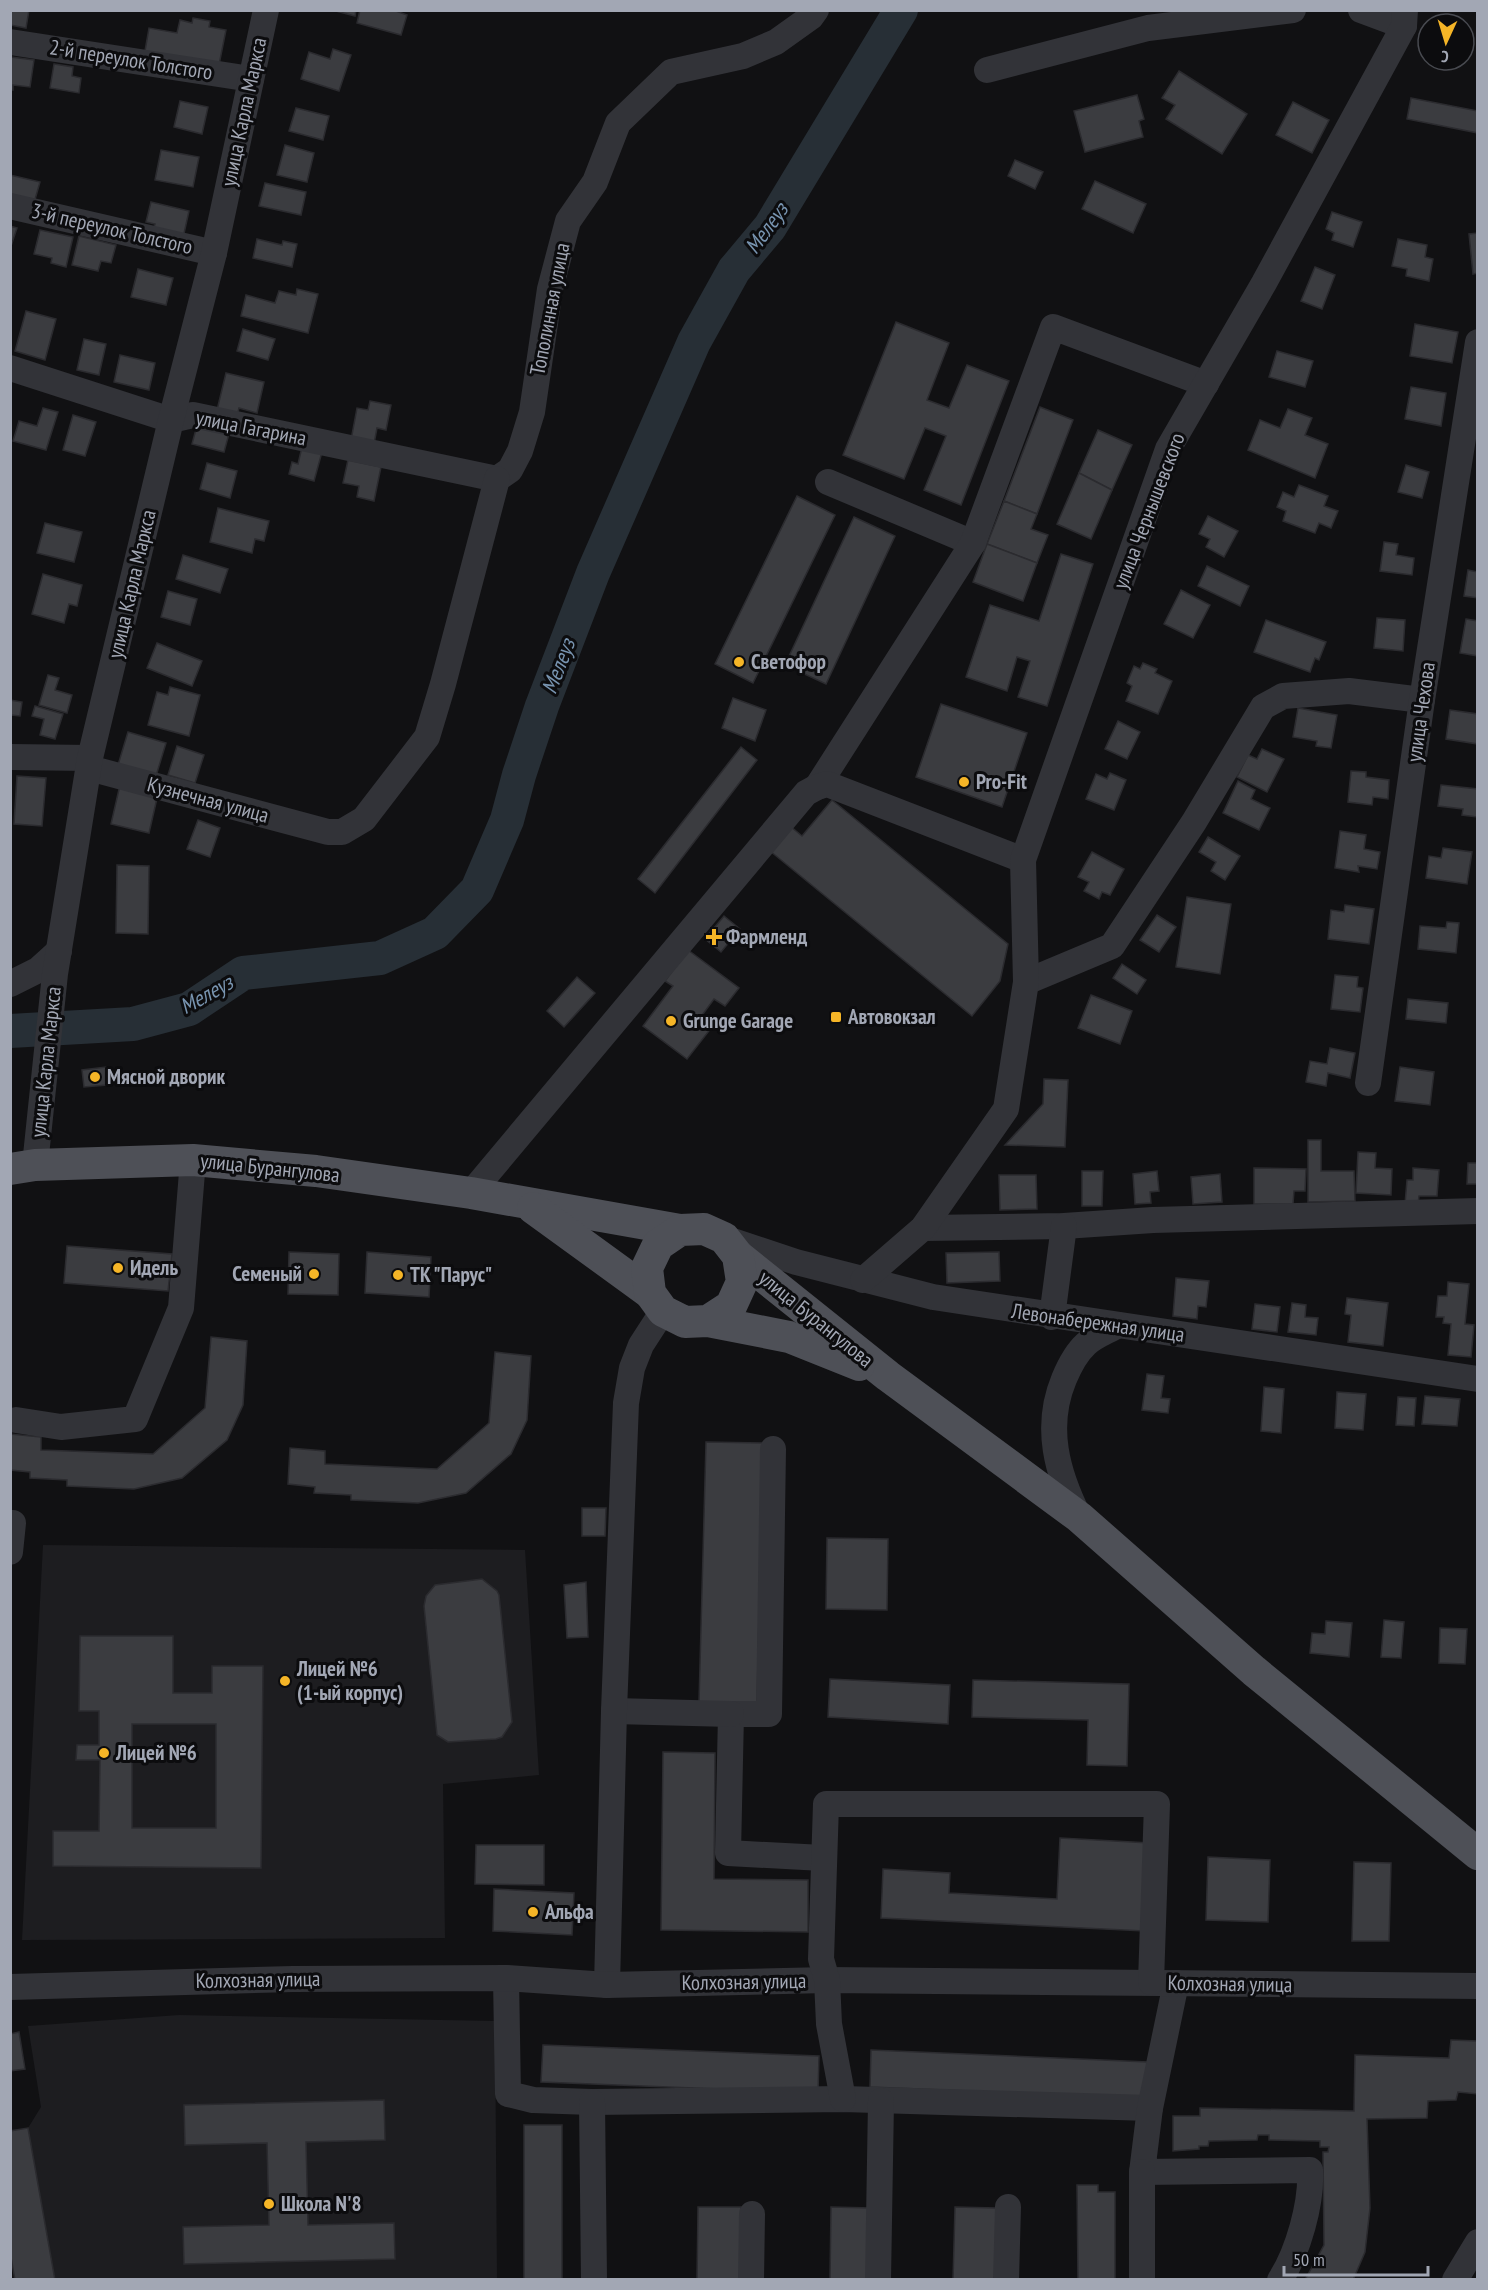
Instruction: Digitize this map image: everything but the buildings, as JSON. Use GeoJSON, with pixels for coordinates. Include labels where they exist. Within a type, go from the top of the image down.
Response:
{"type":"FeatureCollection","features":[{"type":"Feature","properties":{"kind":"main road","name":"улица Бурангулова"},"geometry":{"type":"LineString","coordinates":[[23,1167],[193,1160],[316,1171],[471,1193],[680,1230],[704,1228],[731,1247],[888,1376]]}},
{"type":"Feature","properties":{"kind":"main road","name":"улица Бурангулова"},"geometry":{"type":"LineString","coordinates":[[528,1204],[685,1322],[708,1321],[789,1337],[888,1376]]}},
{"type":"Feature","properties":{"kind":"main road"},"geometry":{"type":"LineString","coordinates":[[656,1302],[647,1268],[658,1245],[680,1230]]}},
{"type":"Feature","properties":{"kind":"main road","name":"улица Бурангулова"},"geometry":{"type":"LineString","coordinates":[[708,1321],[731,1306],[742,1282],[731,1247]]}},
{"type":"Feature","properties":{"kind":"main road"},"geometry":{"type":"LineString","coordinates":[[888,1376],[1079,1517],[1254,1671],[1478,1854]]}},
{"type":"Feature","properties":{"kind":"street","name":"улица Карла Маркса"},"geometry":{"type":"LineString","coordinates":[[23,1167],[45,1077],[57,962],[89,763],[171,420],[214,253],[266,10]]}},
{"type":"Feature","properties":{"kind":"street","name":"Тополинная улица"},"geometry":{"type":"LineString","coordinates":[[496,479],[510,470],[520,451],[532,412],[550,289],[568,221],[595,183],[618,123],[671,72],[743,56],[776,42],[812,17],[816,10]]}},
{"type":"Feature","properties":{"kind":"street"},"geometry":{"type":"LineString","coordinates":[[987,70],[1148,28],[1293,10]]}},
{"type":"Feature","properties":{"kind":"street"},"geometry":{"type":"LineString","coordinates":[[1361,10],[1405,18]]}},
{"type":"Feature","properties":{"kind":"street","name":"улица Чернышевского"},"geometry":{"type":"LineString","coordinates":[[863,1280],[923,1228],[1006,1109],[1026,982],[1023,860],[1168,449],[1264,283],[1405,18]]}},
{"type":"Feature","properties":{"kind":"street","name":"2-й переулок Толстого"},"geometry":{"type":"LineString","coordinates":[[10,42],[251,79]]}},
{"type":"Feature","properties":{"kind":"street","name":"3-й переулок Толстого"},"geometry":{"type":"LineString","coordinates":[[10,206],[214,253]]}},
{"type":"Feature","properties":{"kind":"street"},"geometry":{"type":"LineString","coordinates":[[816,787],[973,543],[1053,327],[1206,384]]}},
{"type":"Feature","properties":{"kind":"street","name":"улица Чехова"},"geometry":{"type":"LineString","coordinates":[[1368,1083],[1422,700],[1478,342]]}},
{"type":"Feature","properties":{"kind":"street","name":"улица Гагарина"},"geometry":{"type":"LineString","coordinates":[[10,368],[171,420],[194,415],[496,479]]}},
{"type":"Feature","properties":{"kind":"street","name":"Кузнечная улица"},"geometry":{"type":"LineString","coordinates":[[10,757],[89,763],[328,832],[342,832],[364,819],[427,737],[496,479]]}},
{"type":"Feature","properties":{"kind":"street"},"geometry":{"type":"LineString","coordinates":[[828,482],[973,543]]}},
{"type":"Feature","properties":{"kind":"street"},"geometry":{"type":"LineString","coordinates":[[1026,982],[1112,946],[1194,822],[1263,707],[1283,696],[1349,691],[1422,700]]}},
{"type":"Feature","properties":{"kind":"street"},"geometry":{"type":"LineString","coordinates":[[471,1193],[806,794],[816,787],[827,784],[1023,860]]}},
{"type":"Feature","properties":{"kind":"street"},"geometry":{"type":"LineString","coordinates":[[10,984],[57,962]]}},
{"type":"Feature","properties":{"kind":"street"},"geometry":{"type":"LineString","coordinates":[[16,1420],[61,1427],[135,1419],[182,1308],[193,1160]]}},
{"type":"Feature","properties":{"kind":"street"},"geometry":{"type":"LineString","coordinates":[[923,1228],[1064,1226],[1165,1220],[1478,1211]]}},
{"type":"Feature","properties":{"kind":"street"},"geometry":{"type":"LineString","coordinates":[[1052,1317],[1064,1226]]}},
{"type":"Feature","properties":{"kind":"street","name":"Левонабережная улица"},"geometry":{"type":"LineString","coordinates":[[731,1247],[933,1298],[1478,1379]]}},
{"type":"Feature","properties":{"kind":"street"},"geometry":{"type":"LineString","coordinates":[[607,1985],[614,1711],[626,1403],[632,1368],[656,1302]]}},
{"type":"Feature","properties":{"kind":"street"},"geometry":{"type":"LineString","coordinates":[[1079,1517],[1064,1489],[1056,1460],[1053,1427],[1057,1395],[1071,1363],[1086,1343],[1118,1325]]}},
{"type":"Feature","properties":{"kind":"street"},"geometry":{"type":"LineString","coordinates":[[614,1711],[769,1714],[773,1449]]}},
{"type":"Feature","properties":{"kind":"street"},"geometry":{"type":"LineString","coordinates":[[10,1523],[13,1523],[10,1552]]}},
{"type":"Feature","properties":{"kind":"street"},"geometry":{"type":"LineString","coordinates":[[731,1714],[728,1853],[823,1858]]}},
{"type":"Feature","properties":{"kind":"street"},"geometry":{"type":"LineString","coordinates":[[843,2099],[829,2024],[826,1980],[821,1959],[826,1803],[1157,1804],[1163,1983],[1142,2172],[1142,2280]]}},
{"type":"Feature","properties":{"kind":"street"},"geometry":{"type":"LineString","coordinates":[[506,1978],[508,2094],[533,2100],[592,2102],[843,2099],[1150,2108]]}},
{"type":"Feature","properties":{"kind":"street","name":"Колхозная улица"},"geometry":{"type":"LineString","coordinates":[[10,1987],[293,1979],[506,1978],[607,1985],[826,1980],[1478,1986]]}},
{"type":"Feature","properties":{"kind":"street"},"geometry":{"type":"LineString","coordinates":[[878,2280],[881,2101]]}},
{"type":"Feature","properties":{"kind":"street"},"geometry":{"type":"LineString","coordinates":[[592,2102],[594,2280]]}},
{"type":"Feature","properties":{"kind":"street"},"geometry":{"type":"LineString","coordinates":[[1142,2172],[1310,2170],[1311,2182],[1300,2236],[1288,2268],[1280,2280]]}},
{"type":"Feature","properties":{"kind":"street"},"geometry":{"type":"LineString","coordinates":[[1006,2280],[1008,2207]]}},
{"type":"Feature","properties":{"kind":"street"},"geometry":{"type":"LineString","coordinates":[[751,2280],[752,2214]]}},
{"type":"Feature","properties":{"kind":"street"},"geometry":{"type":"LineString","coordinates":[[1455,2280],[1478,2242]]}},
{"type":"Feature","properties":{"kind":"shaded area","name":"Лицей №6 (1-ый корпус)"},"geometry":{"type":"Polygon","coordinates":[[[43,1545],[525,1550],[539,1775],[443,1784],[445,1938],[22,1940],[43,1545]]]}},
{"type":"Feature","properties":{"kind":"shaded area","name":"Школа N'8"},"geometry":{"type":"Polygon","coordinates":[[[179,2015],[495,2021],[497,2279],[55,2279],[28,2128],[41,2107],[28,2026],[179,2015]]]}},
{"type":"Feature","properties":{"kind":"waterway","name":"Мелеуз"},"geometry":{"type":"LineString","coordinates":[[10,1031],[133,1024],[189,1009],[243,973],[380,958],[435,933],[477,890],[507,820],[542,706],[593,573],[694,342],[734,270],[770,227],[901,10]]}},
{"type":"Feature","properties":{"kind":"place","name":"Светофор"},"geometry":{"type":"Point","coordinates":[739,662]}},
{"type":"Feature","properties":{"kind":"place","name":"Pro-Fit"},"geometry":{"type":"Point","coordinates":[964,782]}},
{"type":"Feature","properties":{"kind":"place","name":"Фармленд"},"geometry":{"type":"Point","coordinates":[714,937]}},
{"type":"Feature","properties":{"kind":"place","name":"Автовокзал"},"geometry":{"type":"Point","coordinates":[836,1017]}},
{"type":"Feature","properties":{"kind":"place","name":"Grunge Garage"},"geometry":{"type":"Point","coordinates":[671,1021]}},
{"type":"Feature","properties":{"kind":"place","name":"Мясной дворик"},"geometry":{"type":"Point","coordinates":[95,1077]}},
{"type":"Feature","properties":{"kind":"place","name":"Идель"},"geometry":{"type":"Point","coordinates":[118,1268]}},
{"type":"Feature","properties":{"kind":"place","name":"Семеный"},"geometry":{"type":"Point","coordinates":[314,1274]}},
{"type":"Feature","properties":{"kind":"place","name":"ТК \"Парус\""},"geometry":{"type":"Point","coordinates":[398,1275]}},
{"type":"Feature","properties":{"kind":"place","name":"Лицей №6 (1-ый корпус)"},"geometry":{"type":"Point","coordinates":[285,1681]}},
{"type":"Feature","properties":{"kind":"place","name":"Лицей №6"},"geometry":{"type":"Point","coordinates":[104,1753]}},
{"type":"Feature","properties":{"kind":"place","name":"Альфа"},"geometry":{"type":"Point","coordinates":[533,1912]}},
{"type":"Feature","properties":{"kind":"place","name":"Школа N'8"},"geometry":{"type":"Point","coordinates":[269,2204]}}]}
